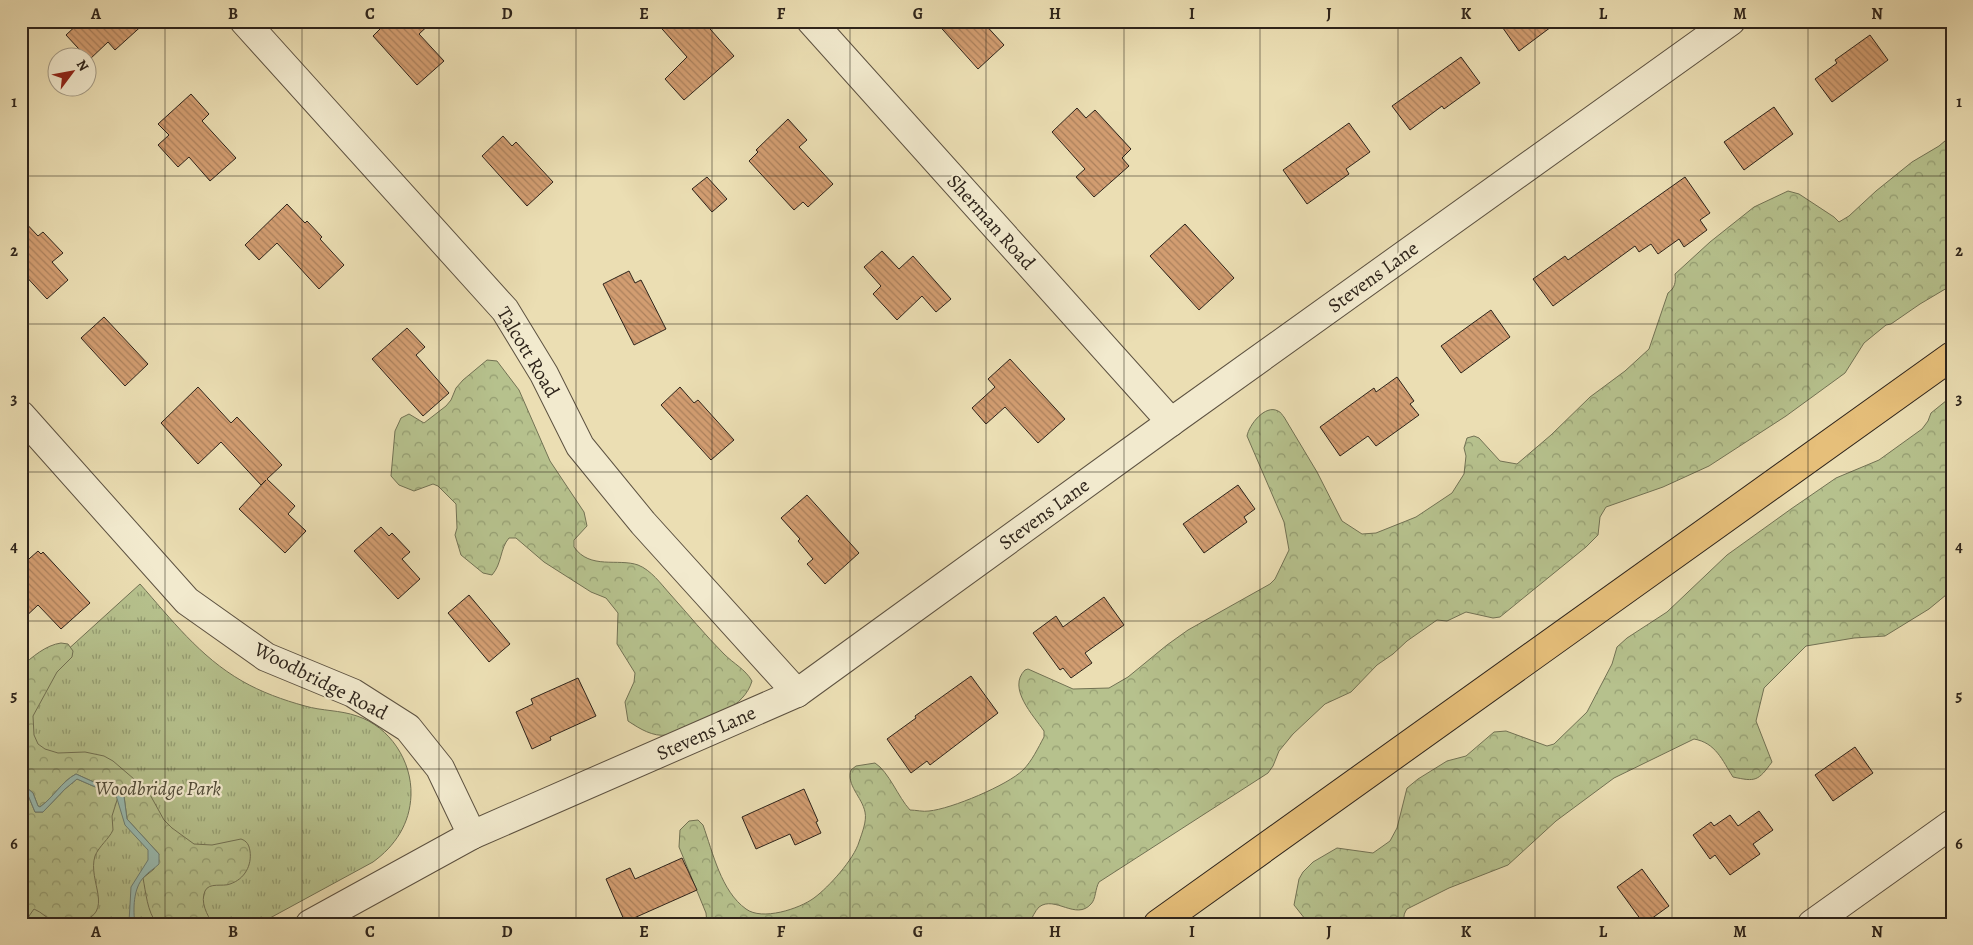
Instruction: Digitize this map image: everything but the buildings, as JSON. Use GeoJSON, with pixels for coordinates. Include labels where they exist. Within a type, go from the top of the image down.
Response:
{"type":"FeatureCollection","features":[{"type":"Feature","properties":{"kind":"main road"},"geometry":{"type":"LineString","coordinates":[[1158,924],[1952,356]]}},
{"type":"Feature","properties":{"kind":"street","name":"Talcott Road"},"geometry":{"type":"LineString","coordinates":[[244,21],[505,310],[544,374],[580,446],[643,523],[798,693]]}},
{"type":"Feature","properties":{"kind":"street","name":"Sherman Road"},"geometry":{"type":"LineString","coordinates":[[811,21],[1171,422]]}},
{"type":"Feature","properties":{"kind":"street","name":"Stevens Lane"},"geometry":{"type":"LineString","coordinates":[[310,924],[472,835],[798,693],[1171,422],[1730,21]]}},
{"type":"Feature","properties":{"kind":"street","name":"Woodbridge Road"},"geometry":{"type":"LineString","coordinates":[[21,415],[187,601],[266,657],[353,693],[408,728],[440,768],[472,835]]}},
{"type":"Feature","properties":{"kind":"street"},"geometry":{"type":"LineString","coordinates":[[1812,924],[1952,824]]}},
{"type":"Feature","properties":{"kind":"green space"},"geometry":{"type":"Polygon","coordinates":[[[1952,135],[1952,285],[1891,324],[1886,325],[1864,343],[1845,373],[1786,416],[1709,466],[1663,487],[1606,507],[1600,517],[1598,535],[1586,547],[1500,617],[1493,618],[1466,612],[1447,621],[1437,620],[1407,641],[1377,665],[1351,692],[1325,704],[1293,734],[1279,751],[1268,773],[1099,882],[1093,902],[1085,909],[1079,910],[1045,904],[1039,907],[1029,924],[707,924],[706,913],[679,847],[680,830],[689,821],[698,820],[703,825],[724,882],[737,901],[746,909],[761,914],[771,914],[799,906],[814,898],[827,887],[847,864],[856,849],[864,827],[865,816],[851,781],[851,770],[856,766],[875,763],[880,767],[910,810],[927,811],[939,809],[979,795],[1016,776],[1023,770],[1032,759],[1044,737],[1044,731],[1028,709],[1020,693],[1020,677],[1025,670],[1028,669],[1073,689],[1109,688],[1128,677],[1188,630],[1270,584],[1275,579],[1289,550],[1284,522],[1247,436],[1254,421],[1263,413],[1268,410],[1279,411],[1284,417],[1317,472],[1342,521],[1362,534],[1376,533],[1416,517],[1452,493],[1464,474],[1466,456],[1464,448],[1467,438],[1474,436],[1479,438],[1500,461],[1517,464],[1551,435],[1590,397],[1625,371],[1649,349],[1668,293],[1674,285],[1675,274],[1710,242],[1754,207],[1788,191],[1799,194],[1839,222],[1849,216],[1912,162],[1939,146],[1952,135]]]}},
{"type":"Feature","properties":{"kind":"green space"},"geometry":{"type":"Polygon","coordinates":[[[487,360],[497,361],[519,390],[550,461],[584,512],[587,526],[574,540],[574,547],[588,559],[638,565],[656,578],[710,639],[752,681],[748,690],[735,705],[717,715],[667,735],[652,734],[628,721],[625,702],[634,682],[635,673],[617,644],[618,613],[606,598],[591,592],[544,562],[516,538],[509,538],[506,542],[498,566],[492,575],[483,573],[461,555],[455,535],[457,528],[456,504],[438,486],[433,484],[414,491],[399,485],[391,476],[395,431],[401,418],[409,414],[424,423],[446,406],[463,380],[487,360]]]}},
{"type":"Feature","properties":{"kind":"green space"},"geometry":{"type":"Polygon","coordinates":[[[1952,396],[1952,590],[1929,609],[1885,636],[1854,638],[1806,646],[1764,688],[1756,721],[1772,762],[1760,776],[1756,779],[1733,777],[1713,748],[1702,741],[1694,739],[1614,778],[1556,821],[1508,865],[1449,888],[1407,909],[1404,916],[1407,924],[1370,924],[1362,919],[1357,924],[1309,924],[1294,905],[1299,879],[1313,862],[1337,848],[1373,853],[1390,841],[1397,828],[1407,788],[1447,761],[1466,756],[1494,732],[1506,731],[1547,746],[1554,744],[1587,712],[1612,664],[1617,647],[1627,638],[1667,612],[1727,555],[1791,509],[1836,478],[1879,460],[1922,429],[1931,413],[1952,396]]]}},
{"type":"Feature","properties":{"kind":"green space","name":"Woodbridge Park"},"geometry":{"type":"Polygon","coordinates":[[[140,584],[199,649],[242,681],[264,692],[297,704],[357,716],[380,728],[389,737],[397,747],[408,770],[411,795],[408,815],[404,825],[400,833],[381,856],[259,924],[21,924],[21,692],[140,584]]]}},
{"type":"Feature","properties":{"kind":"green space"},"geometry":{"type":"Polygon","coordinates":[[[61,643],[68,644],[73,651],[72,657],[57,672],[33,716],[34,735],[38,744],[45,749],[58,753],[85,752],[104,756],[113,761],[148,791],[164,820],[194,844],[212,845],[241,839],[248,845],[250,851],[249,866],[240,879],[227,885],[207,888],[205,891],[203,900],[213,924],[157,924],[149,908],[143,878],[154,869],[159,854],[127,819],[124,796],[115,785],[98,784],[76,774],[66,781],[40,807],[33,793],[21,783],[21,667],[45,649],[61,643]]]}},
{"type":"Feature","properties":{"kind":"green space"},"geometry":{"type":"Polygon","coordinates":[[[77,779],[100,789],[111,789],[118,797],[112,816],[113,830],[95,856],[94,875],[98,895],[96,911],[91,917],[80,922],[65,925],[54,922],[34,909],[29,916],[28,924],[21,924],[21,788],[28,795],[35,812],[43,812],[77,779]]]}},
{"type":"Feature","properties":{"kind":"water"},"geometry":{"type":"Polygon","coordinates":[[[76,774],[98,784],[115,784],[119,787],[124,796],[127,819],[159,854],[159,864],[146,875],[138,887],[134,906],[135,924],[130,924],[129,922],[131,887],[148,860],[148,850],[125,825],[115,792],[111,789],[100,789],[77,779],[43,812],[35,812],[28,795],[21,788],[21,783],[33,793],[40,807],[66,781],[76,774]]]}}]}
